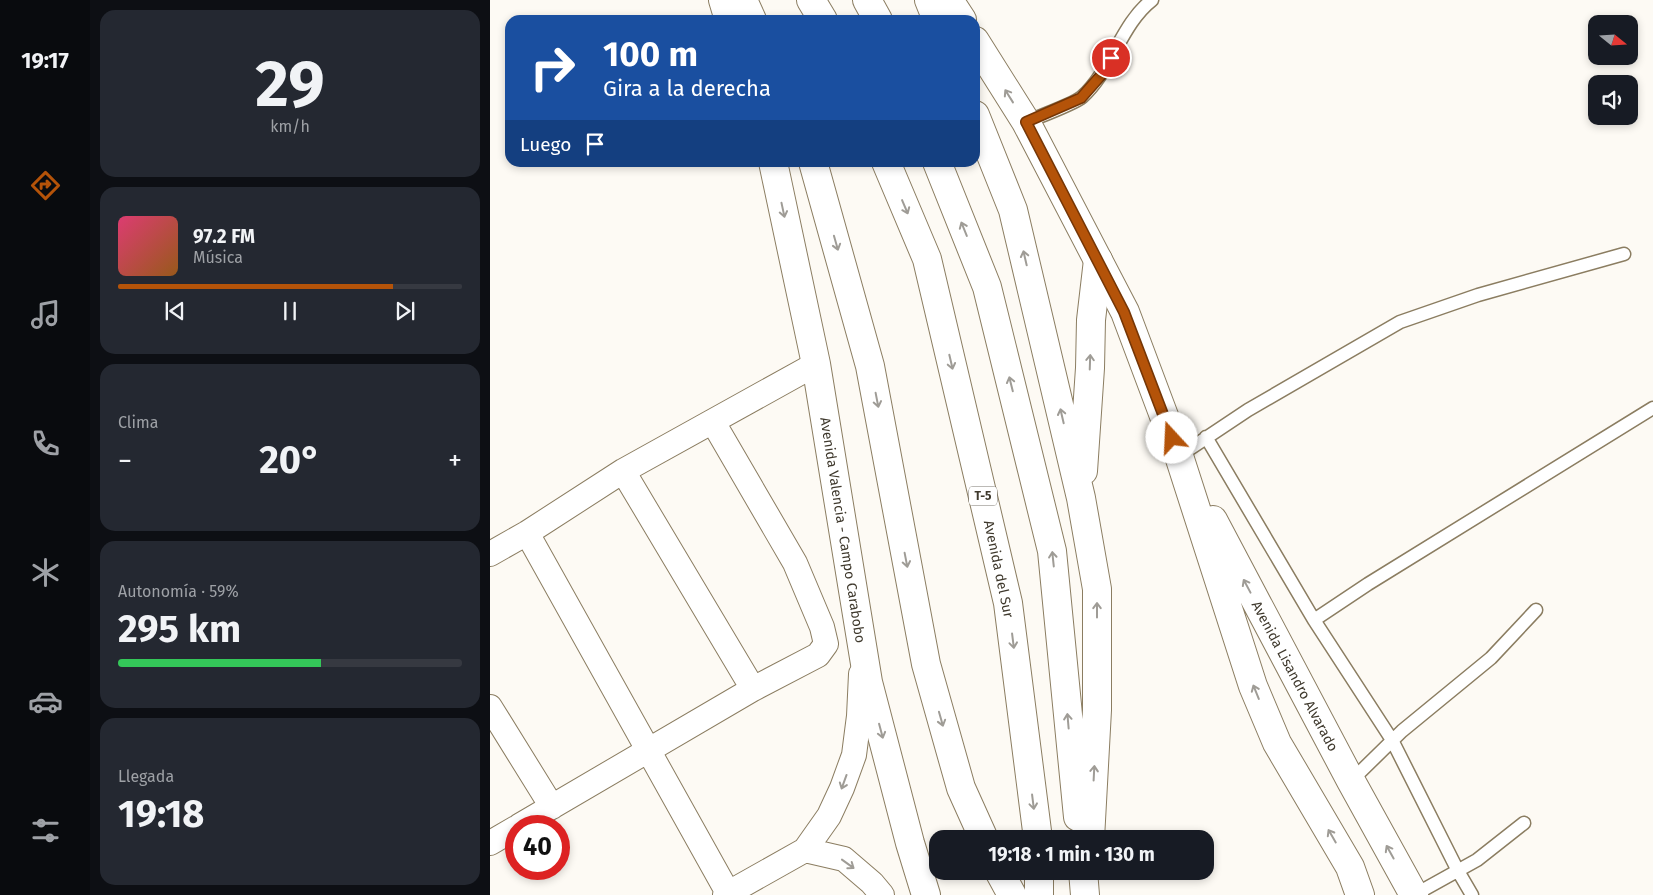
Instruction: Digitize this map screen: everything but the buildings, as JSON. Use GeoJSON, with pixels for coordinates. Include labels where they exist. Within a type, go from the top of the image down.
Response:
{"type":"FeatureCollection","features":[{"type":"Feature","properties":{"kind":"main road"},"geometry":{"type":"LineString","coordinates":[[723,0],[728,15]]}},
{"type":"Feature","properties":{"kind":"main road"},"geometry":{"type":"LineString","coordinates":[[743,0],[750,15]]}},
{"type":"Feature","properties":{"kind":"main road"},"geometry":{"type":"LineString","coordinates":[[811,0],[820,15]]}},
{"type":"Feature","properties":{"kind":"main road"},"geometry":{"type":"LineString","coordinates":[[867,0],[875,15]]}},
{"type":"Feature","properties":{"kind":"main road"},"geometry":{"type":"LineString","coordinates":[[928,0],[935,15]]}},
{"type":"Feature","properties":{"kind":"main road"},"geometry":{"type":"LineString","coordinates":[[949,0],[959,15]]}},
{"type":"Feature","properties":{"kind":"main road"},"geometry":{"type":"LineString","coordinates":[[980,49],[1026,122],[1124,312],[1179,456],[1253,686],[1277,743],[1350,867],[1360,895]]}},
{"type":"Feature","properties":{"kind":"main road"},"geometry":{"type":"LineString","coordinates":[[980,128],[1013,210],[1081,498],[1097,590],[1097,710],[1090,830]]}},
{"type":"Feature","properties":{"kind":"main road","name":"Avenida Valencia - Campo Carabobo"},"geometry":{"type":"LineString","coordinates":[[774,167],[816,364],[868,682],[910,843],[926,895]]}},
{"type":"Feature","properties":{"kind":"main road"},"geometry":{"type":"LineString","coordinates":[[814,167],[870,366],[926,664],[961,788],[980,830]]}},
{"type":"Feature","properties":{"kind":"main road","name":"Avenida del Sur"},"geometry":{"type":"LineString","coordinates":[[888,167],[927,259],[1008,603],[1037,830]]}},
{"type":"Feature","properties":{"kind":"main road"},"geometry":{"type":"LineString","coordinates":[[939,167],[987,287],[1052,551],[1079,830]]}},
{"type":"Feature","properties":{"kind":"main road"},"geometry":{"type":"LineString","coordinates":[[1081,498],[1090,368],[1091,320],[1098,260]]}},
{"type":"Feature","properties":{"kind":"main road","name":"Avenida Lisandro Alvarado"},"geometry":{"type":"LineString","coordinates":[[1179,456],[1351,781],[1414,895]]}},
{"type":"Feature","properties":{"kind":"main road"},"geometry":{"type":"LineString","coordinates":[[1039,880],[1039,895]]}},
{"type":"Feature","properties":{"kind":"main road"},"geometry":{"type":"LineString","coordinates":[[1084,880],[1086,895]]}},
{"type":"Feature","properties":{"kind":"main road"},"geometry":{"type":"LineString","coordinates":[[1086,895],[1087,880]]}},
{"type":"Feature","properties":{"kind":"street"},"geometry":{"type":"LineString","coordinates":[[490,554],[527,533],[623,471],[816,364]]}},
{"type":"Feature","properties":{"kind":"street"},"geometry":{"type":"LineString","coordinates":[[538,815],[753,689],[818,656],[826,644],[822,627],[795,563],[713,422]]}},
{"type":"Feature","properties":{"kind":"street"},"geometry":{"type":"LineString","coordinates":[[623,471],[753,689]]}},
{"type":"Feature","properties":{"kind":"street"},"geometry":{"type":"LineString","coordinates":[[527,533],[726,894],[804,850],[829,816],[854,755],[859,716],[862,648]]}},
{"type":"Feature","properties":{"kind":"street"},"geometry":{"type":"LineString","coordinates":[[490,706],[552,807]]}},
{"type":"Feature","properties":{"kind":"street"},"geometry":{"type":"LineString","coordinates":[[490,843],[505,834]]}},
{"type":"Feature","properties":{"kind":"street"},"geometry":{"type":"LineString","coordinates":[[804,850],[844,859],[872,883],[882,895]]}},
{"type":"Feature","properties":{"kind":"lane"},"geometry":{"type":"LineString","coordinates":[[1026,122],[1081,98],[1103,73],[1126,30],[1152,0]]}},
{"type":"Feature","properties":{"kind":"lane"},"geometry":{"type":"LineString","coordinates":[[1179,456],[1248,410],[1400,322],[1478,295],[1624,254]]}},
{"type":"Feature","properties":{"kind":"lane"},"geometry":{"type":"LineString","coordinates":[[1314,620],[1376,579],[1653,408]]}},
{"type":"Feature","properties":{"kind":"lane"},"geometry":{"type":"LineString","coordinates":[[1206,437],[1314,620],[1392,740],[1472,895]]}},
{"type":"Feature","properties":{"kind":"lane"},"geometry":{"type":"LineString","coordinates":[[1351,781],[1392,740],[1491,658],[1536,610]]}},
{"type":"Feature","properties":{"kind":"lane"},"geometry":{"type":"LineString","coordinates":[[1414,895],[1478,860],[1524,823]]}},
{"type":"Feature","properties":{"kind":"route"},"geometry":{"type":"LineString","coordinates":[[1111,58],[1103,73],[1081,98],[1026,122],[1124,312],[1172,438]]}}]}
